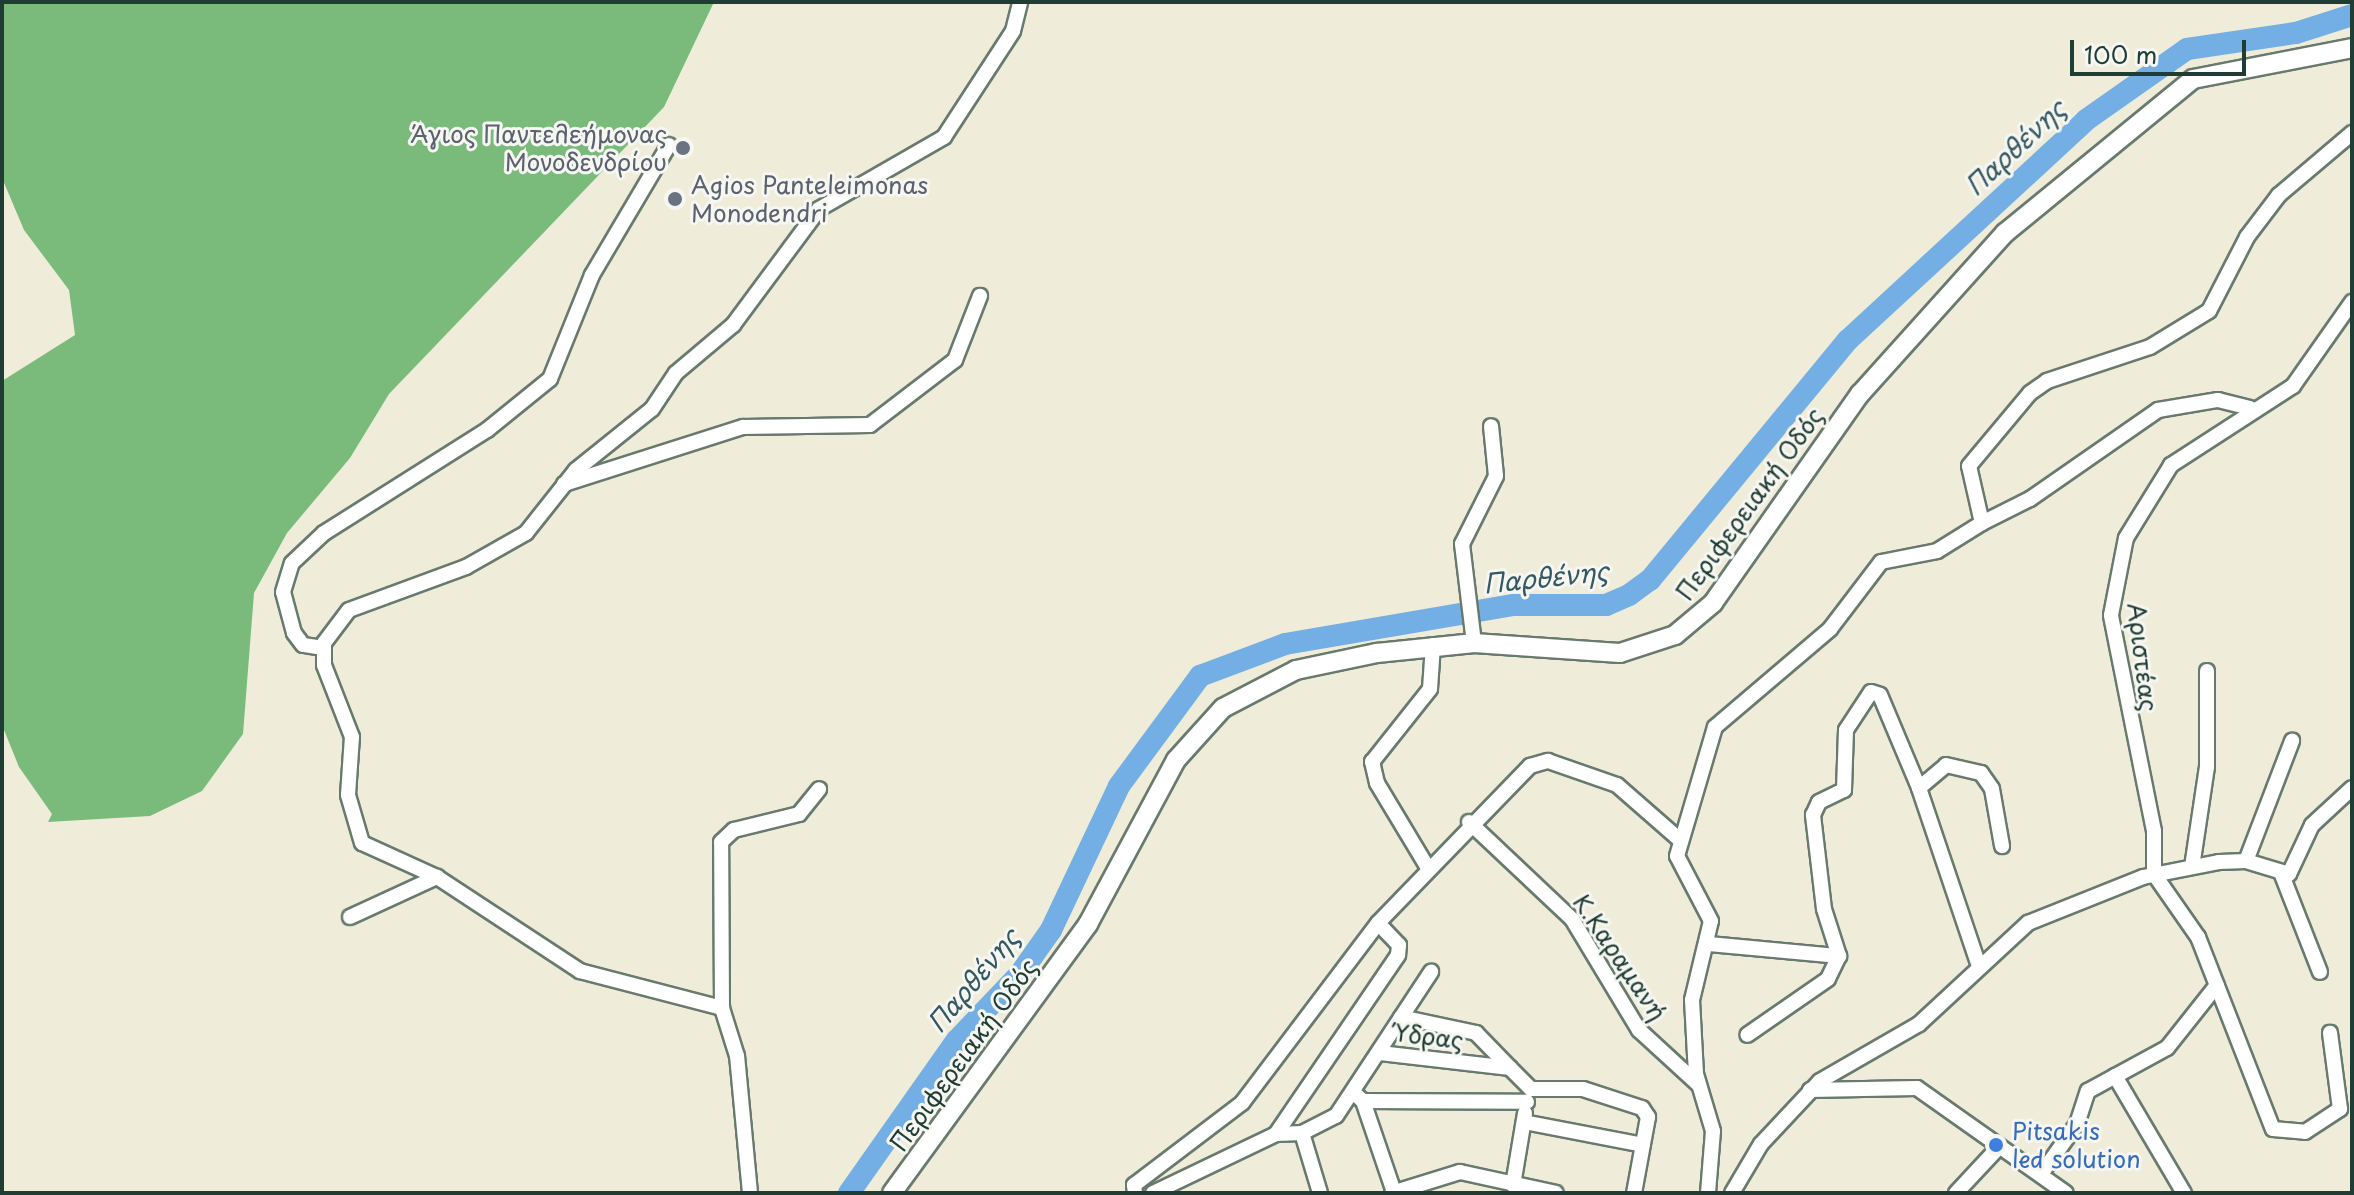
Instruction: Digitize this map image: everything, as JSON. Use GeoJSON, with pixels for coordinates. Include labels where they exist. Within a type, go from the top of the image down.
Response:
{"type":"FeatureCollection","features":[{"type":"Feature","properties":{"kind":"main road","name":"Περιφερειακή Οδός"},"geometry":{"type":"LineString","coordinates":[[892,1193],[1088,924],[1176,760],[1207,722],[1240,696],[1296,670],[1474,637],[1620,653],[1688,626],[1724,589],[1813,451],[2005,233],[2193,79],[2352,48]]}},
{"type":"Feature","properties":{"kind":"street"},"geometry":{"type":"LineString","coordinates":[[323,648],[349,610],[503,550],[563,484],[652,409],[676,373],[733,325],[819,209],[944,137],[1013,31],[1020,2]]}},
{"type":"Feature","properties":{"kind":"street"},"geometry":{"type":"LineString","coordinates":[[1982,523],[1969,466],[2030,393],[2154,345],[2209,311],[2247,237],[2279,195],[2352,133]]}},
{"type":"Feature","properties":{"kind":"street"},"geometry":{"type":"LineString","coordinates":[[323,648],[303,645],[294,633],[283,592],[292,563],[324,533],[487,430],[550,379],[592,275],[669,145]]}},
{"type":"Feature","properties":{"kind":"street"},"geometry":{"type":"LineString","coordinates":[[563,484],[743,427],[870,425],[955,360],[980,296]]}},
{"type":"Feature","properties":{"kind":"street","name":"Αριστέας"},"geometry":{"type":"LineString","coordinates":[[2154,874],[2154,831],[2113,629],[2120,555],[2171,465],[2250,408],[2293,386],[2352,302]]}},
{"type":"Feature","properties":{"kind":"street"},"geometry":{"type":"LineString","coordinates":[[1708,1193],[1713,1131],[1699,1084],[1692,1000],[1709,944],[1708,910],[1678,860],[1679,839],[1718,722],[1830,629],[1881,562],[1937,551],[1982,523],[2030,499],[2158,410],[2218,400],[2250,408]]}},
{"type":"Feature","properties":{"kind":"street"},"geometry":{"type":"LineString","coordinates":[[1474,637],[1473,606],[1462,544],[1496,476],[1491,426]]}},
{"type":"Feature","properties":{"kind":"street"},"geometry":{"type":"LineString","coordinates":[[1428,868],[1377,783],[1372,762],[1430,689],[1433,645]]}},
{"type":"Feature","properties":{"kind":"street"},"geometry":{"type":"LineString","coordinates":[[323,648],[350,730],[348,795],[358,836],[374,853],[437,877],[580,971],[722,1008]]}},
{"type":"Feature","properties":{"kind":"street"},"geometry":{"type":"LineString","coordinates":[[2192,867],[2207,767],[2207,671]]}},
{"type":"Feature","properties":{"kind":"street"},"geometry":{"type":"LineString","coordinates":[[1747,1035],[1828,979],[1839,956],[1824,909],[1813,815],[1847,784],[1842,745],[1869,692],[1880,695],[1919,788],[1978,963]]}},
{"type":"Feature","properties":{"kind":"street"},"geometry":{"type":"LineString","coordinates":[[2246,861],[2292,741]]}},
{"type":"Feature","properties":{"kind":"street"},"geometry":{"type":"LineString","coordinates":[[1135,1193],[1134,1185],[1242,1103],[1378,923],[1469,822],[1530,766],[1548,761],[1617,785],[1679,839]]}},
{"type":"Feature","properties":{"kind":"street"},"geometry":{"type":"LineString","coordinates":[[1919,788],[1946,765],[1981,773],[1992,789],[2002,846]]}},
{"type":"Feature","properties":{"kind":"street"},"geometry":{"type":"LineString","coordinates":[[2282,875],[2299,866],[2319,815],[2352,788]]}},
{"type":"Feature","properties":{"kind":"street"},"geometry":{"type":"LineString","coordinates":[[750,1193],[737,1056],[722,1008],[721,842],[734,830],[799,814],[819,789]]}},
{"type":"Feature","properties":{"kind":"street","name":"Κ.Καραμανή"},"geometry":{"type":"LineString","coordinates":[[1469,822],[1572,919],[1639,1030],[1699,1084]]}},
{"type":"Feature","properties":{"kind":"street"},"geometry":{"type":"LineString","coordinates":[[1732,1193],[1761,1144],[1810,1090],[1919,1024],[1978,963],[2028,923],[2154,874],[2246,861],[2282,875],[2320,972]]}},
{"type":"Feature","properties":{"kind":"street"},"geometry":{"type":"LineString","coordinates":[[2154,874],[2198,937],[2273,1129],[2305,1132],[2340,1109],[2330,1033]]}},
{"type":"Feature","properties":{"kind":"street"},"geometry":{"type":"LineString","coordinates":[[350,917],[437,877]]}},
{"type":"Feature","properties":{"kind":"street"},"geometry":{"type":"LineString","coordinates":[[1153,1193],[1276,1134],[1398,955],[1394,939],[1378,923]]}},
{"type":"Feature","properties":{"kind":"street"},"geometry":{"type":"LineString","coordinates":[[1709,944],[1839,956]]}},
{"type":"Feature","properties":{"kind":"street"},"geometry":{"type":"LineString","coordinates":[[1380,1053],[1431,972]]}},
{"type":"Feature","properties":{"kind":"street"},"geometry":{"type":"LineString","coordinates":[[2041,1174],[2077,1124],[2088,1091],[2167,1048],[2217,985]]}},
{"type":"Feature","properties":{"kind":"street"},"geometry":{"type":"LineString","coordinates":[[1401,1017],[1476,1033],[1510,1068],[1529,1096],[1513,1185]]}},
{"type":"Feature","properties":{"kind":"street","name":"Ύδρας"},"geometry":{"type":"LineString","coordinates":[[1276,1134],[1302,1133],[1328,1123],[1359,1097],[1380,1053],[1510,1068]]}},
{"type":"Feature","properties":{"kind":"street"},"geometry":{"type":"LineString","coordinates":[[2115,1076],[2184,1193]]}},
{"type":"Feature","properties":{"kind":"street"},"geometry":{"type":"LineString","coordinates":[[1810,1090],[1917,1088],[1997,1149],[2041,1174],[2066,1193]]}},
{"type":"Feature","properties":{"kind":"street"},"geometry":{"type":"LineString","coordinates":[[1556,1193],[1460,1172],[1393,1193],[1359,1097],[1529,1096],[1583,1089],[1642,1108],[1643,1145],[1634,1193]]}},
{"type":"Feature","properties":{"kind":"street"},"geometry":{"type":"LineString","coordinates":[[1524,1122],[1643,1145]]}},
{"type":"Feature","properties":{"kind":"street"},"geometry":{"type":"LineString","coordinates":[[1302,1133],[1320,1193]]}},
{"type":"Feature","properties":{"kind":"street"},"geometry":{"type":"LineString","coordinates":[[1956,1193],[1997,1149]]}},
{"type":"Feature","properties":{"kind":"green space"},"geometry":{"type":"Polygon","coordinates":[[[2,2],[714,2],[664,107],[389,394],[350,458],[287,533],[254,593],[243,734],[202,791],[150,816],[48,822],[52,814],[19,767],[2,725],[2,381],[75,335],[69,290],[24,230],[2,178],[2,2]]]}},
{"type":"Feature","properties":{"kind":"waterway","name":"Παρθένης"},"geometry":{"type":"LineString","coordinates":[[849,1193],[957,1040],[1020,974],[1051,930],[1119,786],[1200,676],[1285,644],[1514,605],[1606,605],[1629,595],[1650,580],[1848,340],[2086,120],[2187,49],[2296,33],[2352,15]]}},
{"type":"Feature","properties":{"kind":"place","name":"Άγιος Παντελεήμονας Μονοδενδρίου"},"geometry":{"type":"Point","coordinates":[683,148]}},
{"type":"Feature","properties":{"kind":"place","name":"Agios Panteleimonas Monodendri"},"geometry":{"type":"Point","coordinates":[675,199]}},
{"type":"Feature","properties":{"kind":"place","name":"Pitsakis led solution"},"geometry":{"type":"Point","coordinates":[1996,1145]}}]}
